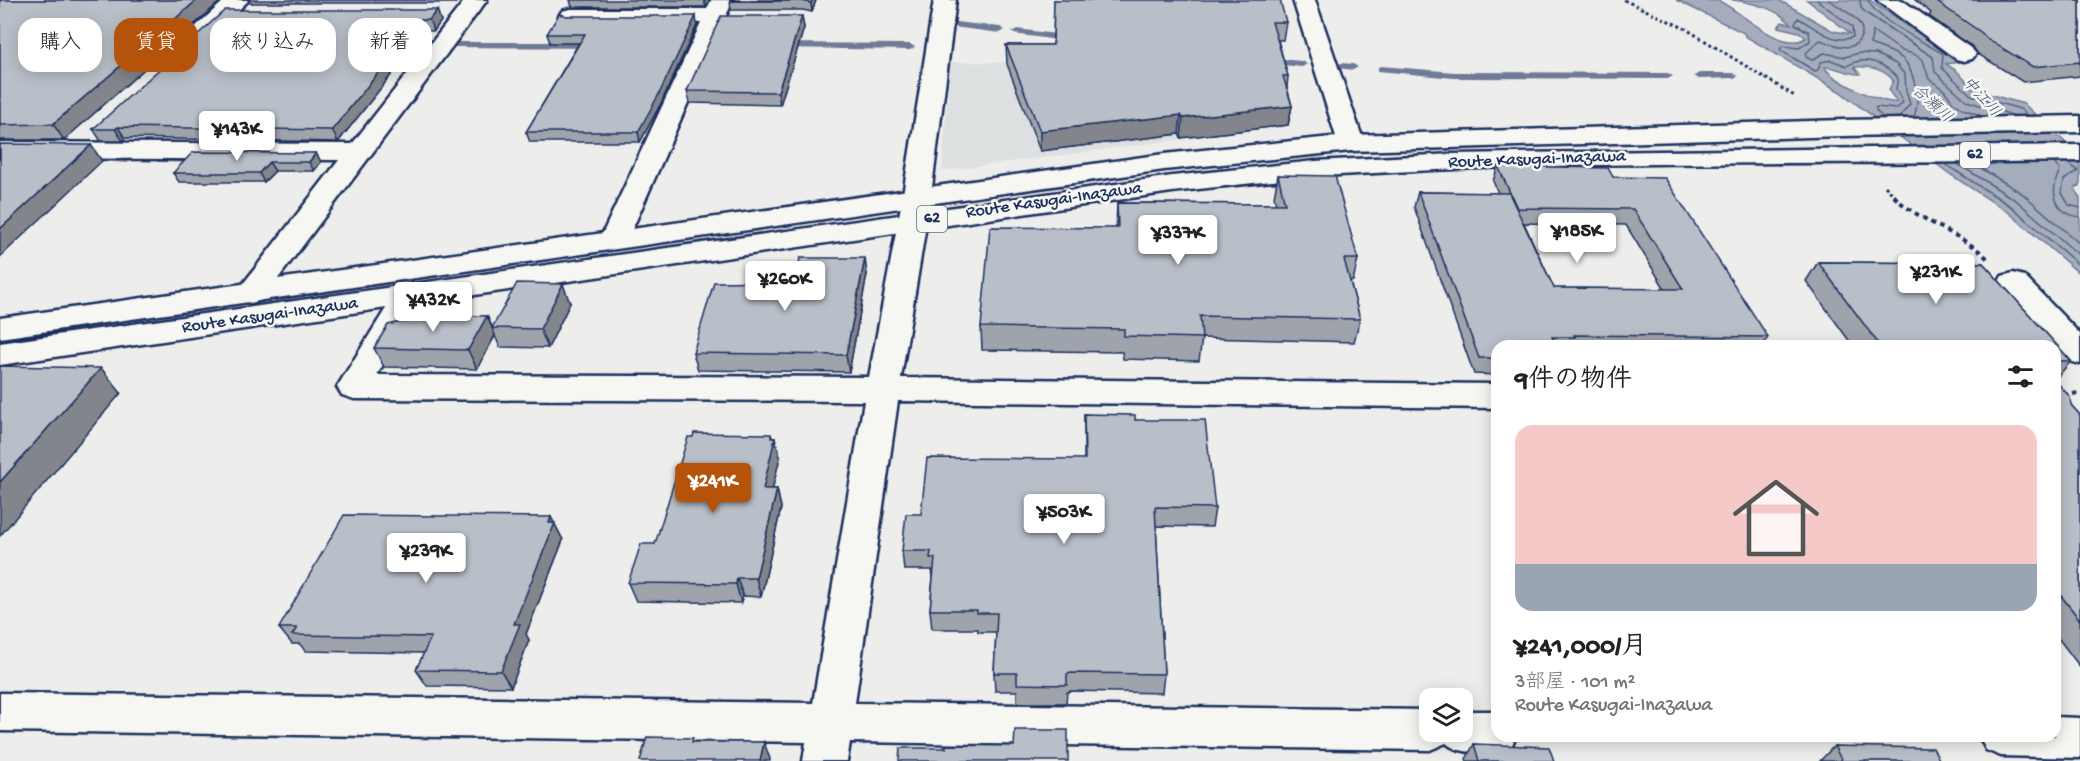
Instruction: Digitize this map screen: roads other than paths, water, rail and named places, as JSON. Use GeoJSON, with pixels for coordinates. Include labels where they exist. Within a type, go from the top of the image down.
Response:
{"type":"FeatureCollection","features":[{"type":"Feature","properties":{"kind":"street"},"geometry":{"type":"LineString","coordinates":[[828,742],[883,389],[914,209],[945,0]]}},
{"type":"Feature","properties":{"kind":"street"},"geometry":{"type":"LineString","coordinates":[[1304,0],[1351,143]]}},
{"type":"Feature","properties":{"kind":"street"},"geometry":{"type":"LineString","coordinates":[[1888,0],[1964,54]]}},
{"type":"Feature","properties":{"kind":"street"},"geometry":{"type":"LineString","coordinates":[[198,36],[232,6],[260,12]]}},
{"type":"Feature","properties":{"kind":"street"},"geometry":{"type":"LineString","coordinates":[[251,293],[359,152],[463,8]]}},
{"type":"Feature","properties":{"kind":"street"},"geometry":{"type":"LineString","coordinates":[[570,15],[721,13],[614,239]]}},
{"type":"Feature","properties":{"kind":"street","name":"Route Kasugai-Inazawa"},"geometry":{"type":"LineString","coordinates":[[0,354],[409,296],[914,209],[1164,162],[1351,143],[1836,128],[2080,124]]}},
{"type":"Feature","properties":{"kind":"street"},"geometry":{"type":"LineString","coordinates":[[71,151],[96,127]]}},
{"type":"Feature","properties":{"kind":"street"},"geometry":{"type":"LineString","coordinates":[[0,150],[359,152]]}},
{"type":"Feature","properties":{"kind":"street","name":"Route Kasugai-Inazawa"},"geometry":{"type":"LineString","coordinates":[[0,328],[614,239],[1360,166],[1584,158],[1864,157],[2080,153]]}},
{"type":"Feature","properties":{"kind":"street"},"geometry":{"type":"LineString","coordinates":[[2013,283],[2080,353]]}},
{"type":"Feature","properties":{"kind":"street"},"geometry":{"type":"LineString","coordinates":[[409,296],[354,387],[883,389],[1491,396]]}},
{"type":"Feature","properties":{"kind":"street"},"geometry":{"type":"LineString","coordinates":[[0,712],[828,742],[1419,730]]}},
{"type":"Feature","properties":{"kind":"street"},"geometry":{"type":"LineString","coordinates":[[1473,731],[1491,731]]}},
{"type":"Feature","properties":{"kind":"street"},"geometry":{"type":"LineString","coordinates":[[2061,738],[2080,738]]}},
{"type":"Feature","properties":{"kind":"water"},"geometry":{"type":"Polygon","coordinates":[[[1676,0],[1719,1],[1773,36],[1796,41],[1806,38],[1799,32],[1778,27],[1782,22],[1791,24],[1779,14],[1748,2],[1732,0],[1779,0],[1833,31],[1851,34],[1807,0],[1870,0],[1914,31],[1921,31],[1960,59],[1959,62],[1946,64],[1957,71],[1974,90],[2024,104],[2080,156],[2080,186],[2074,188],[2080,198],[2080,274],[2008,212],[1951,175],[1839,91],[1745,36],[1744,33],[1676,0]],[[1825,67],[1836,78],[1857,90],[1890,102],[1897,102],[1889,91],[1893,80],[1880,70],[1854,67],[1860,74],[1855,74],[1825,67]]]}},
{"type":"Feature","properties":{"kind":"waterway"},"geometry":{"type":"LineString","coordinates":[[956,25],[1000,30]]}},
{"type":"Feature","properties":{"kind":"waterway"},"geometry":{"type":"LineString","coordinates":[[1017,32],[1072,39]]}},
{"type":"Feature","properties":{"kind":"waterway"},"geometry":{"type":"LineString","coordinates":[[453,44],[595,45]]}},
{"type":"Feature","properties":{"kind":"waterway"},"geometry":{"type":"LineString","coordinates":[[780,46],[910,47]]}},
{"type":"Feature","properties":{"kind":"waterway"},"geometry":{"type":"LineString","coordinates":[[1267,61],[1302,64]]}},
{"type":"Feature","properties":{"kind":"waterway"},"geometry":{"type":"LineString","coordinates":[[1341,66],[1353,67]]}},
{"type":"Feature","properties":{"kind":"waterway"},"geometry":{"type":"LineString","coordinates":[[1381,69],[1454,75],[1668,76]]}},
{"type":"Feature","properties":{"kind":"waterway"},"geometry":{"type":"LineString","coordinates":[[1699,76],[1733,76]]}},
{"type":"Feature","properties":{"kind":"waterway"},"geometry":{"type":"LineString","coordinates":[[105,159],[127,160]]}},
{"type":"Feature","properties":{"kind":"waterway"},"geometry":{"type":"LineString","coordinates":[[161,160],[204,160]]}},
{"type":"Feature","properties":{"kind":"water label","name":"中江川"},"geometry":{"type":"Point","coordinates":[1980,98]}},
{"type":"Feature","properties":{"kind":"water label","name":"合瀬川"},"geometry":{"type":"Point","coordinates":[1931,105]}}]}
